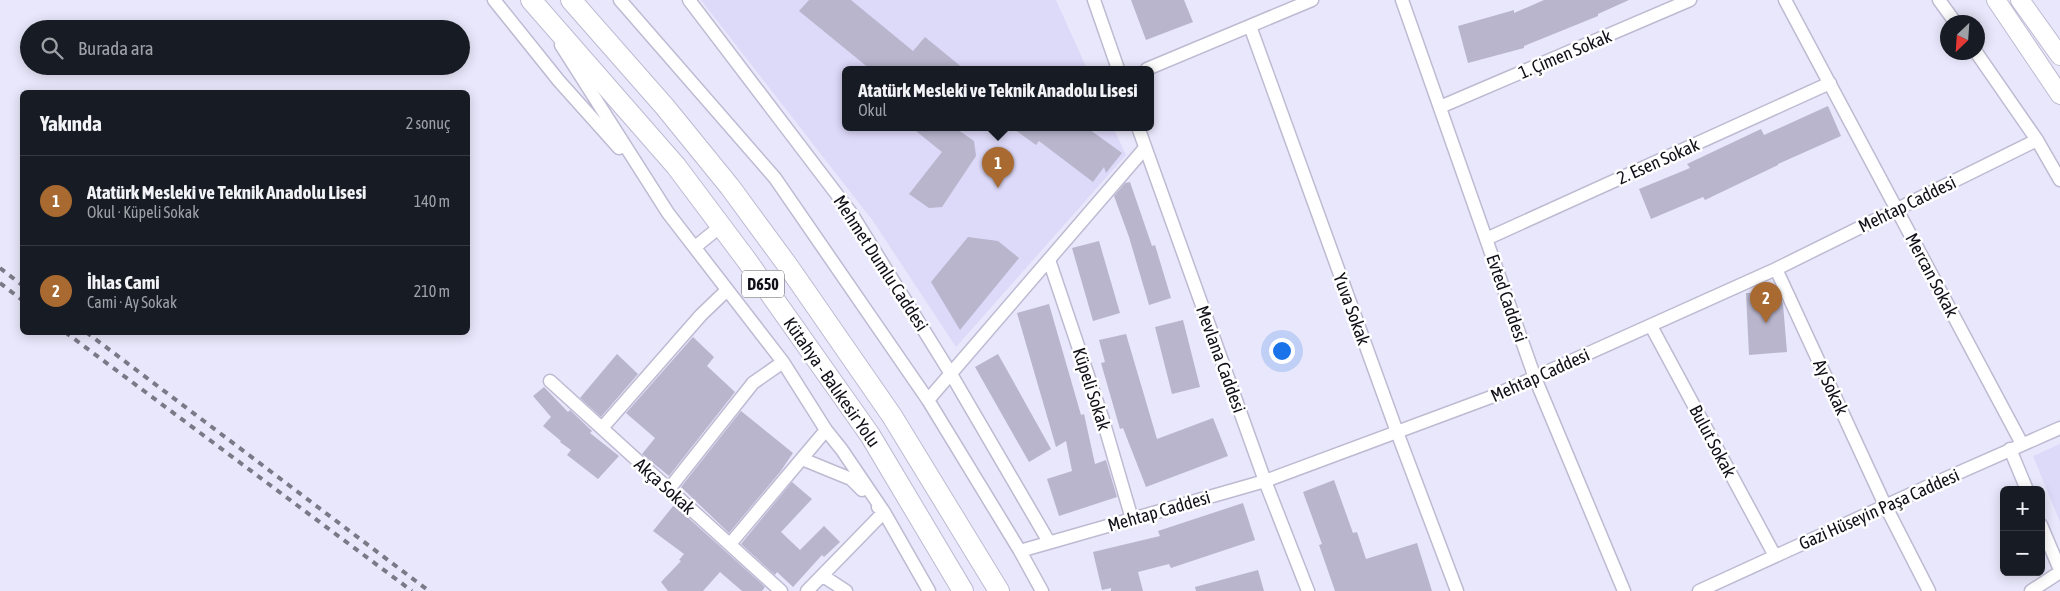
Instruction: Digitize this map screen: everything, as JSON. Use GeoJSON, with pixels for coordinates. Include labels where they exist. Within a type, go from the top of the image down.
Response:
{"type":"FeatureCollection","features":[{"type":"Feature","properties":{"kind":"highway","name":"Kütahya - Balıkesir Yolu"},"geometry":{"type":"LineString","coordinates":[[571,0],[665,107],[730,187],[782,258],[892,416],[999,591]]}},
{"type":"Feature","properties":{"kind":"highway","name":"Kütahya - Balıkesir Yolu"},"geometry":{"type":"LineString","coordinates":[[533,2],[676,166],[721,226],[870,435],[963,591]]}},
{"type":"Feature","properties":{"kind":"main road"},"geometry":{"type":"LineString","coordinates":[[1996,0],[2060,95]]}},
{"type":"Feature","properties":{"kind":"main road"},"geometry":{"type":"LineString","coordinates":[[2020,0],[2060,56]]}},
{"type":"Feature","properties":{"kind":"street"},"geometry":{"type":"LineString","coordinates":[[494,0],[559,82],[644,176]]}},
{"type":"Feature","properties":{"kind":"street"},"geometry":{"type":"LineString","coordinates":[[620,0],[775,178],[928,400],[1020,551],[1042,591]]}},
{"type":"Feature","properties":{"kind":"street","name":"Mehmet Dumlu Caddesi"},"geometry":{"type":"LineString","coordinates":[[689,0],[851,213],[951,374],[1049,542]]}},
{"type":"Feature","properties":{"kind":"street"},"geometry":{"type":"LineString","coordinates":[[1094,0],[1117,66]]}},
{"type":"Feature","properties":{"kind":"street"},"geometry":{"type":"LineString","coordinates":[[1154,66],[1312,0]]}},
{"type":"Feature","properties":{"kind":"street","name":"Evted Caddesi"},"geometry":{"type":"LineString","coordinates":[[1402,0],[1535,378],[1624,591]]}},
{"type":"Feature","properties":{"kind":"street","name":"1. Çimen Sokak"},"geometry":{"type":"LineString","coordinates":[[1440,107],[1690,0]]}},
{"type":"Feature","properties":{"kind":"street","name":"Mercan Sokak"},"geometry":{"type":"LineString","coordinates":[[1785,0],[2022,444]]}},
{"type":"Feature","properties":{"kind":"street"},"geometry":{"type":"LineString","coordinates":[[1939,0],[1949,15]]}},
{"type":"Feature","properties":{"kind":"street"},"geometry":{"type":"LineString","coordinates":[[533,2],[668,213],[783,362],[826,430],[842,450],[884,512],[929,591]]}},
{"type":"Feature","properties":{"kind":"street","name":"Yuva Sokak"},"geometry":{"type":"LineString","coordinates":[[1250,26],[1397,432],[1457,591]]}},
{"type":"Feature","properties":{"kind":"street"},"geometry":{"type":"LineString","coordinates":[[1982,60],[2037,140],[2060,180]]}},
{"type":"Feature","properties":{"kind":"street","name":"2. Esen Sokak"},"geometry":{"type":"LineString","coordinates":[[1486,239],[1830,84]]}},
{"type":"Feature","properties":{"kind":"street","name":"Mevlana Caddesi"},"geometry":{"type":"LineString","coordinates":[[1139,131],[1265,481],[1308,591]]}},
{"type":"Feature","properties":{"kind":"street","name":"Mehtap Caddesi"},"geometry":{"type":"LineString","coordinates":[[1020,551],[1265,481],[1491,397],[1776,269],[2037,140]]}},
{"type":"Feature","properties":{"kind":"street"},"geometry":{"type":"LineString","coordinates":[[928,400],[1145,148]]}},
{"type":"Feature","properties":{"kind":"street"},"geometry":{"type":"LineString","coordinates":[[695,247],[721,226]]}},
{"type":"Feature","properties":{"kind":"street","name":"Küpeli Sokak"},"geometry":{"type":"LineString","coordinates":[[1049,260],[1103,420],[1132,519]]}},
{"type":"Feature","properties":{"kind":"street","name":"Ay Sokak"},"geometry":{"type":"LineString","coordinates":[[1776,269],[1886,506],[1929,591]]}},
{"type":"Feature","properties":{"kind":"street"},"geometry":{"type":"LineString","coordinates":[[602,428],[701,315],[727,290]]}},
{"type":"Feature","properties":{"kind":"street","name":"Bulut Sokak"},"geometry":{"type":"LineString","coordinates":[[1650,326],[1775,556]]}},
{"type":"Feature","properties":{"kind":"street"},"geometry":{"type":"LineString","coordinates":[[669,489],[753,383],[783,362]]}},
{"type":"Feature","properties":{"kind":"street","name":"Akça Sokak"},"geometry":{"type":"LineString","coordinates":[[550,380],[781,591]]}},
{"type":"Feature","properties":{"kind":"street","name":"Gazi Hüseyin Paşa Caddesi"},"geometry":{"type":"LineString","coordinates":[[1699,591],[2060,428]]}},
{"type":"Feature","properties":{"kind":"street"},"geometry":{"type":"LineString","coordinates":[[730,544],[826,430]]}},
{"type":"Feature","properties":{"kind":"street"},"geometry":{"type":"LineString","coordinates":[[2010,449],[2025,486]]}},
{"type":"Feature","properties":{"kind":"street"},"geometry":{"type":"LineString","coordinates":[[802,459],[851,479],[884,512]]}},
{"type":"Feature","properties":{"kind":"street"},"geometry":{"type":"LineString","coordinates":[[807,591],[884,512]]}},
{"type":"Feature","properties":{"kind":"street"},"geometry":{"type":"LineString","coordinates":[[2031,591],[2060,571],[2043,531]]}},
{"type":"Feature","properties":{"kind":"street"},"geometry":{"type":"LineString","coordinates":[[823,576],[846,591]]}},
{"type":"Feature","properties":{"kind":"shaded area"},"geometry":{"type":"Polygon","coordinates":[[[701,0],[1056,0],[1086,66],[842,66],[842,131],[1115,131],[1126,155],[956,347],[873,221],[701,0]]]}},
{"type":"Feature","properties":{"kind":"shaded area"},"geometry":{"type":"Polygon","coordinates":[[[2060,444],[2060,522],[2033,456],[2060,444]]]}},
{"type":"Feature","properties":{"kind":"building"},"geometry":{"type":"Polygon","coordinates":[[[809,0],[851,0],[913,51],[925,37],[960,66],[866,66],[799,11],[809,0]]]}},
{"type":"Feature","properties":{"kind":"building"},"geometry":{"type":"Polygon","coordinates":[[[1131,0],[1184,0],[1193,22],[1146,40],[1131,0]]]}},
{"type":"Feature","properties":{"kind":"building"},"geometry":{"type":"Polygon","coordinates":[[[1544,0],[1629,0],[1598,14],[1598,16],[1524,46],[1524,48],[1468,63],[1458,26],[1514,10],[1514,13],[1544,0]]]}},
{"type":"Feature","properties":{"kind":"building"},"geometry":{"type":"Polygon","coordinates":[[[1828,106],[1841,136],[1705,200],[1703,197],[1651,219],[1639,189],[1690,168],[1687,164],[1761,129],[1764,135],[1828,106]]]}},
{"type":"Feature","properties":{"kind":"building"},"geometry":{"type":"Polygon","coordinates":[[[916,131],[960,131],[974,141],[976,156],[942,207],[929,208],[909,194],[942,152],[916,131]]]}},
{"type":"Feature","properties":{"kind":"building"},"geometry":{"type":"Polygon","coordinates":[[[1017,131],[1092,131],[1122,153],[1106,173],[1104,167],[1093,182],[1039,141],[1036,145],[1017,131]]]}},
{"type":"Feature","properties":{"kind":"building"},"geometry":{"type":"Polygon","coordinates":[[[1130,182],[1152,246],[1155,245],[1171,298],[1149,305],[1129,237],[1114,196],[1125,183],[1130,182]]]}},
{"type":"Feature","properties":{"kind":"building"},"geometry":{"type":"Polygon","coordinates":[[[968,237],[998,241],[1019,258],[960,330],[931,282],[968,237]]]}},
{"type":"Feature","properties":{"kind":"building"},"geometry":{"type":"Polygon","coordinates":[[[1099,241],[1120,313],[1093,321],[1072,248],[1099,241]]]}},
{"type":"Feature","properties":{"kind":"building"},"geometry":{"type":"Polygon","coordinates":[[[1778,292],[1783,304],[1787,352],[1749,355],[1746,293],[1778,292]]]}},
{"type":"Feature","properties":{"kind":"building"},"geometry":{"type":"Polygon","coordinates":[[[1049,304],[1081,415],[1084,414],[1095,464],[1106,460],[1117,497],[1059,516],[1047,479],[1072,471],[1066,441],[1056,447],[1017,313],[1049,304]]]}},
{"type":"Feature","properties":{"kind":"building"},"geometry":{"type":"Polygon","coordinates":[[[1183,320],[1200,387],[1172,394],[1155,327],[1183,320]]]}},
{"type":"Feature","properties":{"kind":"building"},"geometry":{"type":"Polygon","coordinates":[[[1126,334],[1157,439],[1213,418],[1228,456],[1146,487],[1123,428],[1120,429],[1101,363],[1105,362],[1099,340],[1126,334]]]}},
{"type":"Feature","properties":{"kind":"building"},"geometry":{"type":"Polygon","coordinates":[[[693,337],[714,357],[707,366],[735,392],[669,476],[642,454],[655,438],[626,413],[693,337]]]}},
{"type":"Feature","properties":{"kind":"building"},"geometry":{"type":"Polygon","coordinates":[[[617,354],[638,374],[601,417],[580,398],[617,354]]]}},
{"type":"Feature","properties":{"kind":"building"},"geometry":{"type":"Polygon","coordinates":[[[998,354],[1051,449],[1029,462],[975,367],[998,354]]]}},
{"type":"Feature","properties":{"kind":"building"},"geometry":{"type":"Polygon","coordinates":[[[544,387],[568,412],[570,410],[592,431],[590,433],[619,456],[598,479],[567,455],[571,450],[543,426],[551,417],[533,396],[544,387]]]}},
{"type":"Feature","properties":{"kind":"building"},"geometry":{"type":"Polygon","coordinates":[[[741,411],[793,453],[780,472],[729,533],[681,487],[741,411]]]}},
{"type":"Feature","properties":{"kind":"building"},"geometry":{"type":"Polygon","coordinates":[[[1334,480],[1353,533],[1357,532],[1366,559],[1417,543],[1432,591],[1335,591],[1319,545],[1322,544],[1303,492],[1334,480]]]}},
{"type":"Feature","properties":{"kind":"building"},"geometry":{"type":"Polygon","coordinates":[[[792,482],[812,499],[781,532],[800,550],[824,526],[840,542],[824,557],[822,555],[793,587],[777,572],[775,575],[741,544],[792,482]]]}},
{"type":"Feature","properties":{"kind":"building"},"geometry":{"type":"Polygon","coordinates":[[[1243,503],[1255,540],[1171,568],[1169,564],[1138,572],[1143,591],[1111,591],[1111,588],[1102,590],[1093,552],[1160,536],[1158,531],[1243,503]]]}},
{"type":"Feature","properties":{"kind":"building"},"geometry":{"type":"Polygon","coordinates":[[[674,505],[765,587],[762,591],[742,591],[720,572],[703,591],[668,591],[661,582],[681,561],[679,560],[684,554],[653,531],[674,505]]]}},
{"type":"Feature","properties":{"kind":"building"},"geometry":{"type":"Polygon","coordinates":[[[1258,570],[1264,591],[1196,591],[1195,587],[1258,570]]]}},
{"type":"Feature","properties":{"kind":"railway"},"geometry":{"type":"LineString","coordinates":[[0,268],[20,283]]}},
{"type":"Feature","properties":{"kind":"railway"},"geometry":{"type":"LineString","coordinates":[[0,283],[20,298]]}},
{"type":"Feature","properties":{"kind":"railway"},"geometry":{"type":"LineString","coordinates":[[69,335],[412,591]]}},
{"type":"Feature","properties":{"kind":"railway"},"geometry":{"type":"LineString","coordinates":[[90,335],[429,591]]}},
{"type":"Feature","properties":{"kind":"place","name":"Atatürk Mesleki ve Teknik Anadolu Lisesi"},"geometry":{"type":"Point","coordinates":[998,188]}},
{"type":"Feature","properties":{"kind":"place","name":"İhlas Cami"},"geometry":{"type":"Point","coordinates":[1766,323]}}]}
